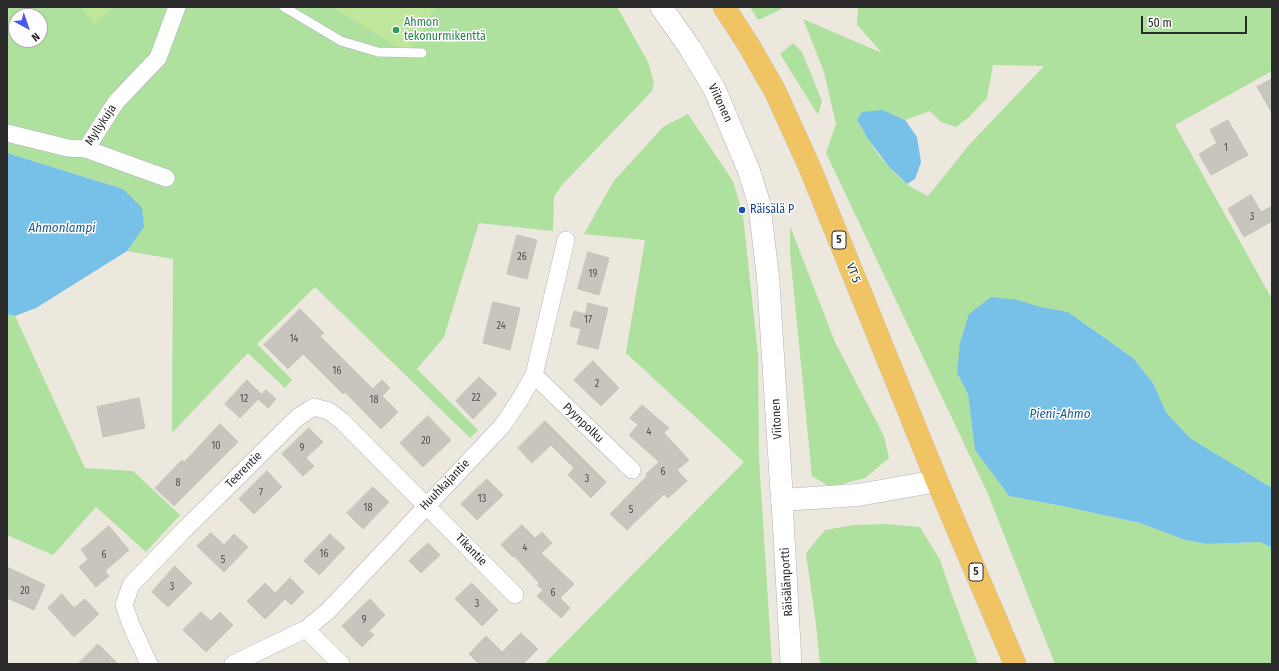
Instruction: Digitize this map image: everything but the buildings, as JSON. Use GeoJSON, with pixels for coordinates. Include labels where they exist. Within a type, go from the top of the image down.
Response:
{"type":"FeatureCollection","features":[{"type":"Feature","properties":{"kind":"highway","name":"VT 5"},"geometry":{"type":"LineString","coordinates":[[724,7],[748,44],[774,91],[810,168],[937,481]]}},
{"type":"Feature","properties":{"kind":"highway","name":"5"},"geometry":{"type":"LineString","coordinates":[[937,481],[1015,664]]}},
{"type":"Feature","properties":{"kind":"main road","name":"Viitonen"},"geometry":{"type":"LineString","coordinates":[[661,7],[690,48],[715,90],[749,171],[759,203],[768,277],[782,500]]}},
{"type":"Feature","properties":{"kind":"main road"},"geometry":{"type":"LineString","coordinates":[[782,500],[858,495],[937,481]]}},
{"type":"Feature","properties":{"kind":"street","name":"Myllykuja"},"geometry":{"type":"LineString","coordinates":[[7,133],[68,148],[86,149],[116,102],[158,58],[177,7]]}},
{"type":"Feature","properties":{"kind":"street"},"geometry":{"type":"LineString","coordinates":[[86,149],[166,178]]}},
{"type":"Feature","properties":{"kind":"street","name":"Huuhkajantie"},"geometry":{"type":"LineString","coordinates":[[233,664],[306,629],[328,611],[426,505],[502,426],[534,375],[566,240]]}},
{"type":"Feature","properties":{"kind":"street","name":"Pyynpolku"},"geometry":{"type":"LineString","coordinates":[[534,375],[632,470]]}},
{"type":"Feature","properties":{"kind":"street","name":"Teerentie"},"geometry":{"type":"LineString","coordinates":[[149,664],[131,625],[124,605],[131,585],[298,417],[314,407],[329,411],[342,421],[426,505]]}},
{"type":"Feature","properties":{"kind":"street","name":"Räisälänportti"},"geometry":{"type":"LineString","coordinates":[[782,500],[791,664]]}},
{"type":"Feature","properties":{"kind":"street","name":"Tikantie"},"geometry":{"type":"LineString","coordinates":[[426,505],[515,595]]}},
{"type":"Feature","properties":{"kind":"street"},"geometry":{"type":"LineString","coordinates":[[306,629],[341,664]]}},
{"type":"Feature","properties":{"kind":"lane"},"geometry":{"type":"LineString","coordinates":[[284,7],[340,41],[378,52],[422,53]]}},
{"type":"Feature","properties":{"kind":"green space"},"geometry":{"type":"Polygon","coordinates":[[[7,7],[617,7],[648,62],[654,82],[652,91],[561,186],[554,197],[553,231],[479,223],[444,337],[417,369],[478,430],[470,438],[315,287],[257,344],[292,380],[285,388],[248,353],[172,433],[173,259],[127,251],[144,227],[123,189],[7,153],[7,7]]]}},
{"type":"Feature","properties":{"kind":"green space"},"geometry":{"type":"Polygon","coordinates":[[[80,7],[114,7],[95,24],[80,7]]]}},
{"type":"Feature","properties":{"kind":"green space","name":"Ahmon tekonurmikenttä"},"geometry":{"type":"Polygon","coordinates":[[[332,7],[436,7],[408,53],[332,7]]]}},
{"type":"Feature","properties":{"kind":"green space"},"geometry":{"type":"Polygon","coordinates":[[[750,7],[781,7],[782,9],[758,20],[750,7]]]}},
{"type":"Feature","properties":{"kind":"green space"},"geometry":{"type":"Polygon","coordinates":[[[856,7],[1272,7],[1272,71],[1175,125],[1272,299],[1272,488],[1190,438],[1166,412],[1153,383],[1133,358],[1068,312],[1041,307],[1018,300],[957,373],[968,394],[975,450],[1009,496],[1140,523],[1185,540],[1207,544],[1260,542],[1272,548],[1272,664],[1055,664],[988,494],[826,153],[836,124],[824,72],[803,19],[882,53],[857,25],[858,9],[856,7]],[[993,65],[987,98],[969,117],[956,127],[941,122],[930,111],[905,120],[883,110],[857,120],[867,138],[885,163],[909,186],[928,196],[969,145],[1044,66],[993,65]]]}},
{"type":"Feature","properties":{"kind":"green space"},"geometry":{"type":"Polygon","coordinates":[[[793,43],[802,52],[822,101],[818,115],[780,54],[793,43]]]}},
{"type":"Feature","properties":{"kind":"green space"},"geometry":{"type":"Polygon","coordinates":[[[688,114],[733,181],[743,215],[758,355],[759,458],[772,664],[544,664],[744,462],[626,353],[645,240],[584,234],[613,182],[663,127],[688,114]]]}},
{"type":"Feature","properties":{"kind":"green space"},"geometry":{"type":"Polygon","coordinates":[[[790,226],[835,342],[884,436],[889,458],[865,478],[830,487],[812,476],[790,253],[790,226]]]}},
{"type":"Feature","properties":{"kind":"green space"},"geometry":{"type":"Polygon","coordinates":[[[7,314],[15,316],[85,468],[133,471],[180,515],[146,552],[96,507],[53,555],[7,535],[7,314]]]}},
{"type":"Feature","properties":{"kind":"green space"},"geometry":{"type":"Polygon","coordinates":[[[886,524],[920,527],[940,560],[978,664],[820,664],[806,553],[825,530],[854,525],[886,524]]]}},
{"type":"Feature","properties":{"kind":"water"},"geometry":{"type":"Polygon","coordinates":[[[883,110],[905,120],[917,137],[921,162],[915,179],[907,184],[889,167],[868,139],[857,120],[862,112],[883,110]]]}},
{"type":"Feature","properties":{"kind":"water","name":"Ahmonlampi"},"geometry":{"type":"Polygon","coordinates":[[[7,153],[123,189],[142,208],[144,227],[127,251],[36,308],[15,316],[7,314],[7,153]]]}},
{"type":"Feature","properties":{"kind":"water","name":"Pieni-Ahmo"},"geometry":{"type":"Polygon","coordinates":[[[991,297],[1018,300],[1041,307],[1068,312],[1133,358],[1153,383],[1166,412],[1190,438],[1272,488],[1272,548],[1260,542],[1207,544],[1185,540],[1140,523],[1009,496],[975,450],[968,394],[957,373],[960,343],[969,314],[991,297]]]}},
{"type":"Feature","properties":{"kind":"place","name":"Ahmon tekonurmikenttä"},"geometry":{"type":"Point","coordinates":[396,30]}},
{"type":"Feature","properties":{"kind":"place","name":"Räisälä P"},"geometry":{"type":"Point","coordinates":[742,210]}}]}
